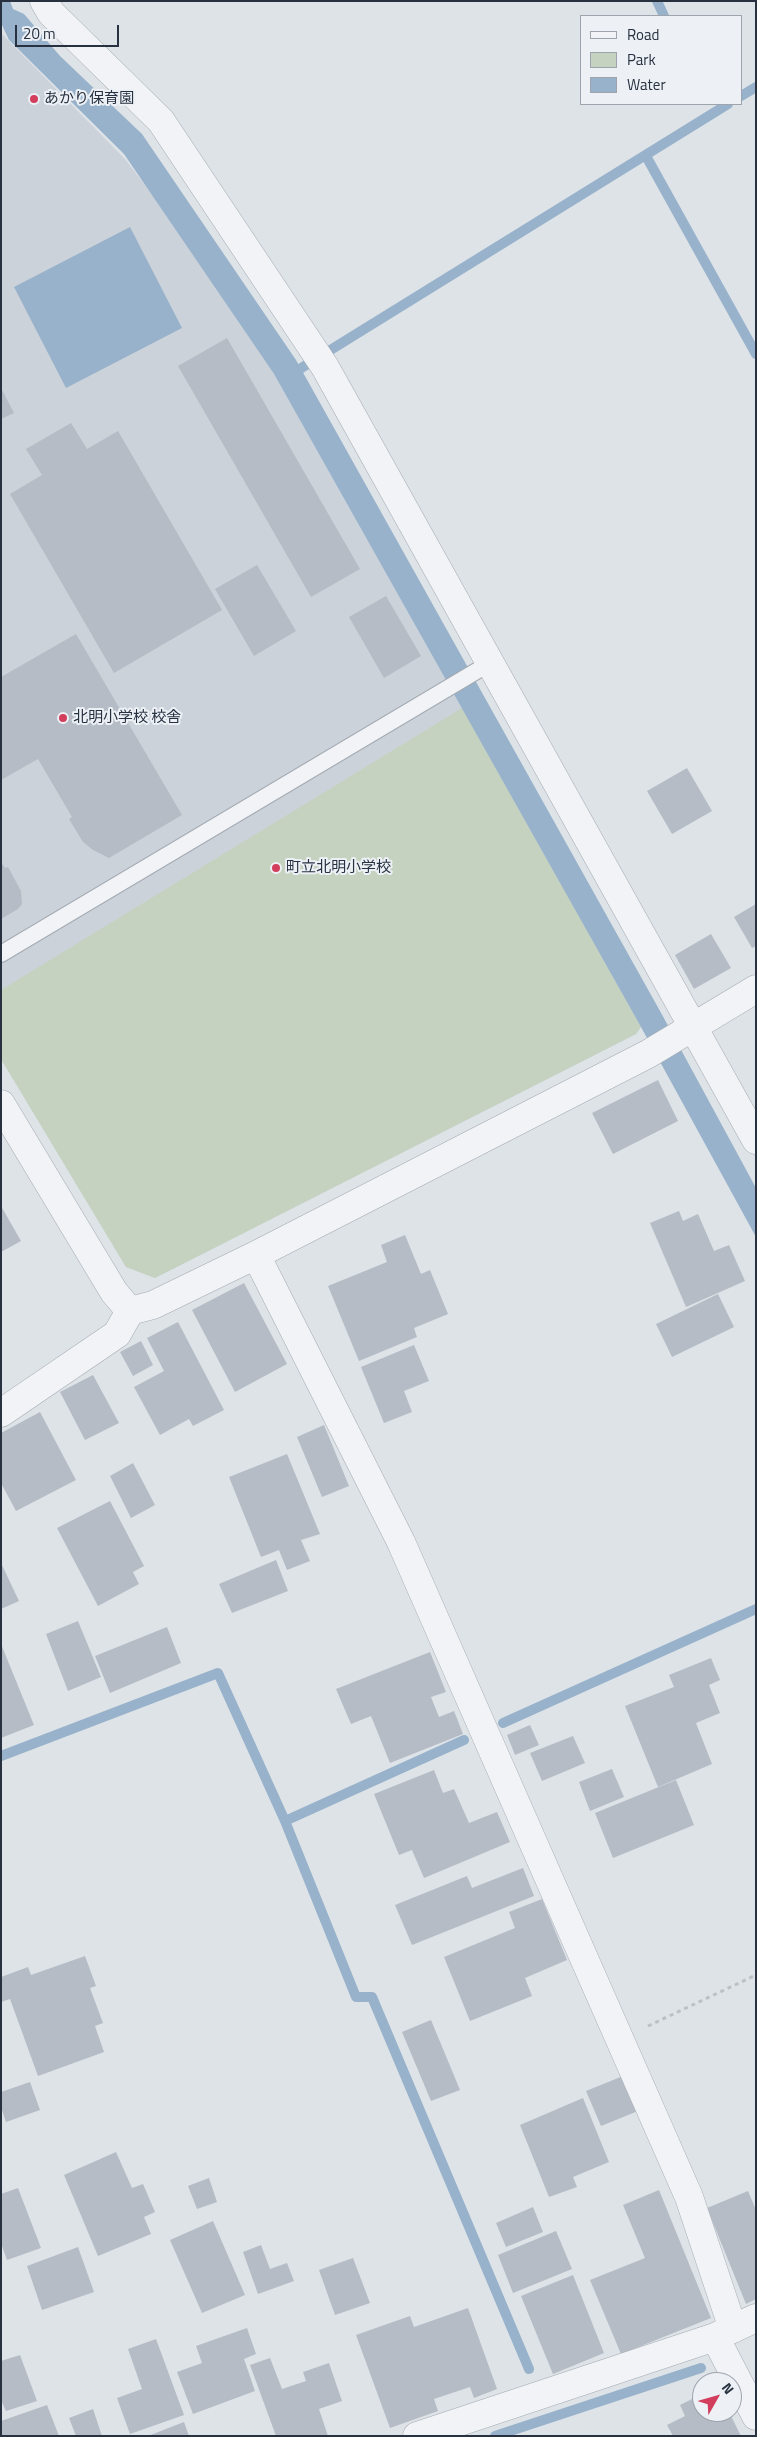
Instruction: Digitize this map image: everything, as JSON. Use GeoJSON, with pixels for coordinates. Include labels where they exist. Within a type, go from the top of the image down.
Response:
{"type":"FeatureCollection","features":[{"type":"Feature","properties":{"kind":"street"},"geometry":{"type":"LineString","coordinates":[[44,1],[51,13],[161,121],[318,357],[485,666],[688,1031],[756,1140]]}},
{"type":"Feature","properties":{"kind":"street"},"geometry":{"type":"LineString","coordinates":[[1,1413],[117,1334],[130,1312],[153,1305],[256,1255],[648,1054],[756,989]]}},
{"type":"Feature","properties":{"kind":"street"},"geometry":{"type":"LineString","coordinates":[[1,1104],[114,1292],[130,1312]]}},
{"type":"Feature","properties":{"kind":"street"},"geometry":{"type":"LineString","coordinates":[[256,1255],[401,1542],[689,2196],[734,2328],[756,2416]]}},
{"type":"Feature","properties":{"kind":"street"},"geometry":{"type":"LineString","coordinates":[[417,2436],[734,2328]]}},
{"type":"Feature","properties":{"kind":"lane"},"geometry":{"type":"LineString","coordinates":[[1,954],[485,666]]}},
{"type":"Feature","properties":{"kind":"path"},"geometry":{"type":"LineString","coordinates":[[619,2039],[756,1975]]}},
{"type":"Feature","properties":{"kind":"shaded area","name":"町立北明小学校"},"geometry":{"type":"Polygon","coordinates":[[[1,33],[125,159],[154,197],[274,374],[641,1027],[636,1034],[155,1278],[126,1267],[1,1059],[1,33]]]}},
{"type":"Feature","properties":{"kind":"green space"},"geometry":{"type":"Polygon","coordinates":[[[462,708],[641,1027],[636,1034],[155,1278],[126,1267],[1,1059],[1,990],[462,708]]]}},
{"type":"Feature","properties":{"kind":"water"},"geometry":{"type":"Polygon","coordinates":[[[1,1],[10,1],[13,9],[24,14],[60,56],[142,134],[296,360],[660,1011],[756,1188],[756,1237],[641,1027],[274,374],[124,154],[9,40],[2,25],[1,1]]]}},
{"type":"Feature","properties":{"kind":"water"},"geometry":{"type":"Polygon","coordinates":[[[130,227],[182,328],[66,388],[14,287],[130,227]]]}},
{"type":"Feature","properties":{"kind":"building"},"geometry":{"type":"Polygon","coordinates":[[[227,338],[360,569],[311,597],[178,366],[227,338]]]}},
{"type":"Feature","properties":{"kind":"building"},"geometry":{"type":"Polygon","coordinates":[[[1,388],[14,413],[1,419],[1,388]]]}},
{"type":"Feature","properties":{"kind":"building"},"geometry":{"type":"Polygon","coordinates":[[[71,423],[87,449],[118,431],[222,610],[114,673],[10,494],[42,475],[26,449],[71,423]]]}},
{"type":"Feature","properties":{"kind":"building"},"geometry":{"type":"Polygon","coordinates":[[[257,565],[296,631],[254,656],[215,589],[257,565]]]}},
{"type":"Feature","properties":{"kind":"building"},"geometry":{"type":"Polygon","coordinates":[[[386,596],[421,656],[384,678],[349,617],[386,596]]]}},
{"type":"Feature","properties":{"kind":"building","name":"北明小学校 校舎"},"geometry":{"type":"Polygon","coordinates":[[[76,634],[182,815],[109,858],[93,850],[83,842],[69,819],[72,817],[38,759],[1,780],[1,677],[76,634]]]}},
{"type":"Feature","properties":{"kind":"building"},"geometry":{"type":"Polygon","coordinates":[[[687,768],[712,811],[672,834],[647,791],[687,768]]]}},
{"type":"Feature","properties":{"kind":"building"},"geometry":{"type":"Polygon","coordinates":[[[1,862],[5,868],[8,867],[21,891],[22,904],[18,909],[1,919],[1,862]]]}},
{"type":"Feature","properties":{"kind":"building"},"geometry":{"type":"Polygon","coordinates":[[[756,904],[756,946],[752,948],[734,917],[756,904]]]}},
{"type":"Feature","properties":{"kind":"building"},"geometry":{"type":"Polygon","coordinates":[[[711,934],[731,968],[694,989],[675,955],[711,934]]]}},
{"type":"Feature","properties":{"kind":"building"},"geometry":{"type":"Polygon","coordinates":[[[658,1080],[678,1121],[613,1154],[592,1113],[658,1080]]]}},
{"type":"Feature","properties":{"kind":"building"},"geometry":{"type":"Polygon","coordinates":[[[1,1206],[21,1241],[1,1252],[1,1206]]]}},
{"type":"Feature","properties":{"kind":"building"},"geometry":{"type":"Polygon","coordinates":[[[679,1211],[683,1221],[698,1214],[714,1251],[729,1245],[745,1281],[686,1307],[650,1223],[679,1211]]]}},
{"type":"Feature","properties":{"kind":"building"},"geometry":{"type":"Polygon","coordinates":[[[405,1235],[421,1274],[430,1270],[448,1314],[414,1328],[417,1337],[359,1361],[328,1286],[387,1262],[381,1245],[405,1235]]]}},
{"type":"Feature","properties":{"kind":"building"},"geometry":{"type":"Polygon","coordinates":[[[244,1283],[287,1364],[235,1392],[192,1310],[244,1283]]]}},
{"type":"Feature","properties":{"kind":"building"},"geometry":{"type":"Polygon","coordinates":[[[718,1294],[734,1327],[672,1357],[656,1324],[718,1294]]]}},
{"type":"Feature","properties":{"kind":"building"},"geometry":{"type":"Polygon","coordinates":[[[178,1322],[224,1410],[193,1426],[189,1419],[160,1435],[134,1387],[164,1371],[147,1338],[178,1322]]]}},
{"type":"Feature","properties":{"kind":"building"},"geometry":{"type":"Polygon","coordinates":[[[141,1341],[153,1365],[133,1376],[120,1352],[141,1341]]]}},
{"type":"Feature","properties":{"kind":"building"},"geometry":{"type":"Polygon","coordinates":[[[414,1345],[429,1381],[404,1391],[412,1412],[384,1423],[361,1367],[414,1345]]]}},
{"type":"Feature","properties":{"kind":"building"},"geometry":{"type":"Polygon","coordinates":[[[93,1375],[119,1423],[85,1440],[60,1392],[93,1375]]]}},
{"type":"Feature","properties":{"kind":"building"},"geometry":{"type":"Polygon","coordinates":[[[40,1412],[76,1480],[16,1511],[1,1483],[1,1433],[40,1412]]]}},
{"type":"Feature","properties":{"kind":"building"},"geometry":{"type":"Polygon","coordinates":[[[324,1425],[349,1486],[322,1497],[297,1437],[324,1425]]]}},
{"type":"Feature","properties":{"kind":"building"},"geometry":{"type":"Polygon","coordinates":[[[287,1454],[320,1534],[301,1540],[310,1561],[287,1570],[279,1550],[261,1557],[229,1477],[287,1454]]]}},
{"type":"Feature","properties":{"kind":"building"},"geometry":{"type":"Polygon","coordinates":[[[133,1463],[155,1505],[131,1518],[110,1476],[133,1463]]]}},
{"type":"Feature","properties":{"kind":"building"},"geometry":{"type":"Polygon","coordinates":[[[110,1501],[144,1566],[133,1572],[139,1584],[98,1606],[57,1528],[110,1501]]]}},
{"type":"Feature","properties":{"kind":"building"},"geometry":{"type":"Polygon","coordinates":[[[276,1560],[288,1591],[232,1613],[219,1584],[276,1560]]]}},
{"type":"Feature","properties":{"kind":"building"},"geometry":{"type":"Polygon","coordinates":[[[1,1563],[19,1601],[1,1609],[1,1563]]]}},
{"type":"Feature","properties":{"kind":"building"},"geometry":{"type":"Polygon","coordinates":[[[78,1621],[101,1677],[68,1691],[46,1634],[78,1621]]]}},
{"type":"Feature","properties":{"kind":"building"},"geometry":{"type":"Polygon","coordinates":[[[167,1627],[181,1663],[110,1693],[95,1656],[167,1627]]]}},
{"type":"Feature","properties":{"kind":"building"},"geometry":{"type":"Polygon","coordinates":[[[1,1644],[34,1725],[1,1738],[1,1644]]]}},
{"type":"Feature","properties":{"kind":"building"},"geometry":{"type":"Polygon","coordinates":[[[430,1652],[446,1692],[431,1697],[439,1717],[454,1711],[463,1734],[390,1763],[371,1716],[351,1724],[336,1689],[430,1652]]]}},
{"type":"Feature","properties":{"kind":"building"},"geometry":{"type":"Polygon","coordinates":[[[711,1658],[720,1680],[709,1685],[720,1713],[696,1723],[712,1764],[658,1787],[625,1706],[674,1687],[669,1675],[711,1658]]]}},
{"type":"Feature","properties":{"kind":"building"},"geometry":{"type":"Polygon","coordinates":[[[530,1725],[539,1745],[515,1755],[507,1735],[530,1725]]]}},
{"type":"Feature","properties":{"kind":"building"},"geometry":{"type":"Polygon","coordinates":[[[573,1736],[585,1763],[542,1781],[530,1753],[573,1736]]]}},
{"type":"Feature","properties":{"kind":"building"},"geometry":{"type":"Polygon","coordinates":[[[612,1769],[624,1797],[590,1811],[579,1782],[612,1769]]]}},
{"type":"Feature","properties":{"kind":"building"},"geometry":{"type":"Polygon","coordinates":[[[434,1770],[443,1793],[454,1789],[469,1823],[497,1812],[510,1842],[424,1878],[412,1850],[399,1855],[374,1794],[434,1770]]]}},
{"type":"Feature","properties":{"kind":"building"},"geometry":{"type":"Polygon","coordinates":[[[676,1780],[694,1825],[613,1858],[595,1813],[676,1780]]]}},
{"type":"Feature","properties":{"kind":"building"},"geometry":{"type":"Polygon","coordinates":[[[523,1868],[534,1896],[412,1945],[395,1905],[467,1876],[472,1888],[523,1868]]]}},
{"type":"Feature","properties":{"kind":"building"},"geometry":{"type":"Polygon","coordinates":[[[542,1899],[567,1960],[525,1978],[532,1996],[470,2021],[444,1957],[515,1928],[509,1912],[542,1899]]]}},
{"type":"Feature","properties":{"kind":"building"},"geometry":{"type":"Polygon","coordinates":[[[85,1956],[96,1986],[90,1988],[103,2023],[95,2026],[104,2052],[38,2076],[10,1999],[1,2002],[1,1977],[28,1967],[31,1975],[85,1956]]]}},
{"type":"Feature","properties":{"kind":"building"},"geometry":{"type":"Polygon","coordinates":[[[431,2020],[460,2090],[431,2101],[402,2032],[431,2020]]]}},
{"type":"Feature","properties":{"kind":"building"},"geometry":{"type":"Polygon","coordinates":[[[623,2076],[638,2111],[601,2126],[586,2091],[623,2076]]]}},
{"type":"Feature","properties":{"kind":"building"},"geometry":{"type":"Polygon","coordinates":[[[30,2082],[40,2110],[6,2122],[1,2107],[1,2092],[30,2082]]]}},
{"type":"Feature","properties":{"kind":"building"},"geometry":{"type":"Polygon","coordinates":[[[583,2098],[609,2162],[573,2177],[577,2187],[549,2197],[520,2125],[583,2098]]]}},
{"type":"Feature","properties":{"kind":"building"},"geometry":{"type":"Polygon","coordinates":[[[116,2152],[132,2188],[143,2184],[155,2212],[144,2217],[151,2234],[98,2256],[64,2175],[116,2152]]]}},
{"type":"Feature","properties":{"kind":"building"},"geometry":{"type":"Polygon","coordinates":[[[209,2178],[217,2202],[197,2209],[188,2186],[209,2178]]]}},
{"type":"Feature","properties":{"kind":"building"},"geometry":{"type":"Polygon","coordinates":[[[18,2188],[41,2248],[7,2260],[1,2243],[1,2194],[18,2188]]]}},
{"type":"Feature","properties":{"kind":"building"},"geometry":{"type":"Polygon","coordinates":[[[659,2190],[711,2318],[621,2354],[590,2280],[645,2258],[623,2205],[659,2190]]]}},
{"type":"Feature","properties":{"kind":"building"},"geometry":{"type":"Polygon","coordinates":[[[748,2191],[756,2210],[756,2299],[746,2304],[707,2208],[748,2191]]]}},
{"type":"Feature","properties":{"kind":"building"},"geometry":{"type":"Polygon","coordinates":[[[533,2207],[543,2232],[506,2247],[496,2223],[533,2207]]]}},
{"type":"Feature","properties":{"kind":"building"},"geometry":{"type":"Polygon","coordinates":[[[213,2221],[245,2295],[202,2313],[170,2240],[213,2221]]]}},
{"type":"Feature","properties":{"kind":"building"},"geometry":{"type":"Polygon","coordinates":[[[556,2231],[572,2269],[513,2293],[498,2255],[556,2231]]]}},
{"type":"Feature","properties":{"kind":"building"},"geometry":{"type":"Polygon","coordinates":[[[261,2245],[270,2269],[287,2263],[294,2281],[258,2294],[243,2252],[261,2245]]]}},
{"type":"Feature","properties":{"kind":"building"},"geometry":{"type":"Polygon","coordinates":[[[78,2247],[94,2292],[42,2310],[27,2266],[78,2247]]]}},
{"type":"Feature","properties":{"kind":"building"},"geometry":{"type":"Polygon","coordinates":[[[353,2258],[370,2303],[335,2315],[319,2270],[353,2258]]]}},
{"type":"Feature","properties":{"kind":"building"},"geometry":{"type":"Polygon","coordinates":[[[573,2275],[604,2353],[553,2374],[521,2296],[573,2275]]]}},
{"type":"Feature","properties":{"kind":"building"},"geometry":{"type":"Polygon","coordinates":[[[468,2308],[497,2389],[474,2398],[470,2387],[434,2399],[438,2411],[390,2428],[356,2335],[410,2316],[414,2327],[468,2308]]]}},
{"type":"Feature","properties":{"kind":"building"},"geometry":{"type":"Polygon","coordinates":[[[247,2328],[256,2354],[244,2359],[255,2391],[193,2414],[177,2372],[202,2363],[196,2346],[247,2328]]]}},
{"type":"Feature","properties":{"kind":"building"},"geometry":{"type":"Polygon","coordinates":[[[156,2339],[184,2415],[130,2434],[117,2398],[142,2389],[128,2349],[156,2339]]]}},
{"type":"Feature","properties":{"kind":"building"},"geometry":{"type":"Polygon","coordinates":[[[20,2355],[37,2401],[6,2411],[1,2400],[1,2361],[20,2355]]]}},
{"type":"Feature","properties":{"kind":"building"},"geometry":{"type":"Polygon","coordinates":[[[270,2358],[282,2389],[306,2381],[303,2372],[329,2363],[342,2401],[319,2409],[328,2436],[276,2436],[250,2365],[270,2358]]]}},
{"type":"Feature","properties":{"kind":"building"},"geometry":{"type":"Polygon","coordinates":[[[692,2399],[692,2422],[734,2422],[741,2436],[673,2436],[667,2425],[685,2416],[680,2405],[692,2399]]]}},
{"type":"Feature","properties":{"kind":"building"},"geometry":{"type":"Polygon","coordinates":[[[47,2405],[59,2436],[1,2436],[1,2421],[47,2405]]]}},
{"type":"Feature","properties":{"kind":"building"},"geometry":{"type":"Polygon","coordinates":[[[93,2409],[102,2436],[76,2436],[69,2418],[93,2409]]]}},
{"type":"Feature","properties":{"kind":"building"},"geometry":{"type":"Polygon","coordinates":[[[184,2422],[189,2436],[148,2436],[184,2422]]]}},
{"type":"Feature","properties":{"kind":"waterway"},"geometry":{"type":"LineString","coordinates":[[657,1],[664,15]]}},
{"type":"Feature","properties":{"kind":"waterway"},"geometry":{"type":"LineString","coordinates":[[742,95],[756,87]]}},
{"type":"Feature","properties":{"kind":"waterway"},"geometry":{"type":"LineString","coordinates":[[290,375],[726,105]]}},
{"type":"Feature","properties":{"kind":"waterway"},"geometry":{"type":"LineString","coordinates":[[646,156],[756,354]]}},
{"type":"Feature","properties":{"kind":"waterway"},"geometry":{"type":"LineString","coordinates":[[503,1723],[756,1609]]}},
{"type":"Feature","properties":{"kind":"waterway"},"geometry":{"type":"LineString","coordinates":[[1,1756],[218,1673],[285,1821],[464,1740]]}},
{"type":"Feature","properties":{"kind":"waterway"},"geometry":{"type":"LineString","coordinates":[[285,1821],[356,1997],[372,1997],[529,2369]]}},
{"type":"Feature","properties":{"kind":"waterway"},"geometry":{"type":"LineString","coordinates":[[495,2436],[701,2368]]}},
{"type":"Feature","properties":{"kind":"place","name":"あかり保育園"},"geometry":{"type":"Point","coordinates":[34,99]}},
{"type":"Feature","properties":{"kind":"place","name":"北明小学校 校舎"},"geometry":{"type":"Point","coordinates":[63,718]}},
{"type":"Feature","properties":{"kind":"place","name":"町立北明小学校"},"geometry":{"type":"Point","coordinates":[276,868]}}]}
